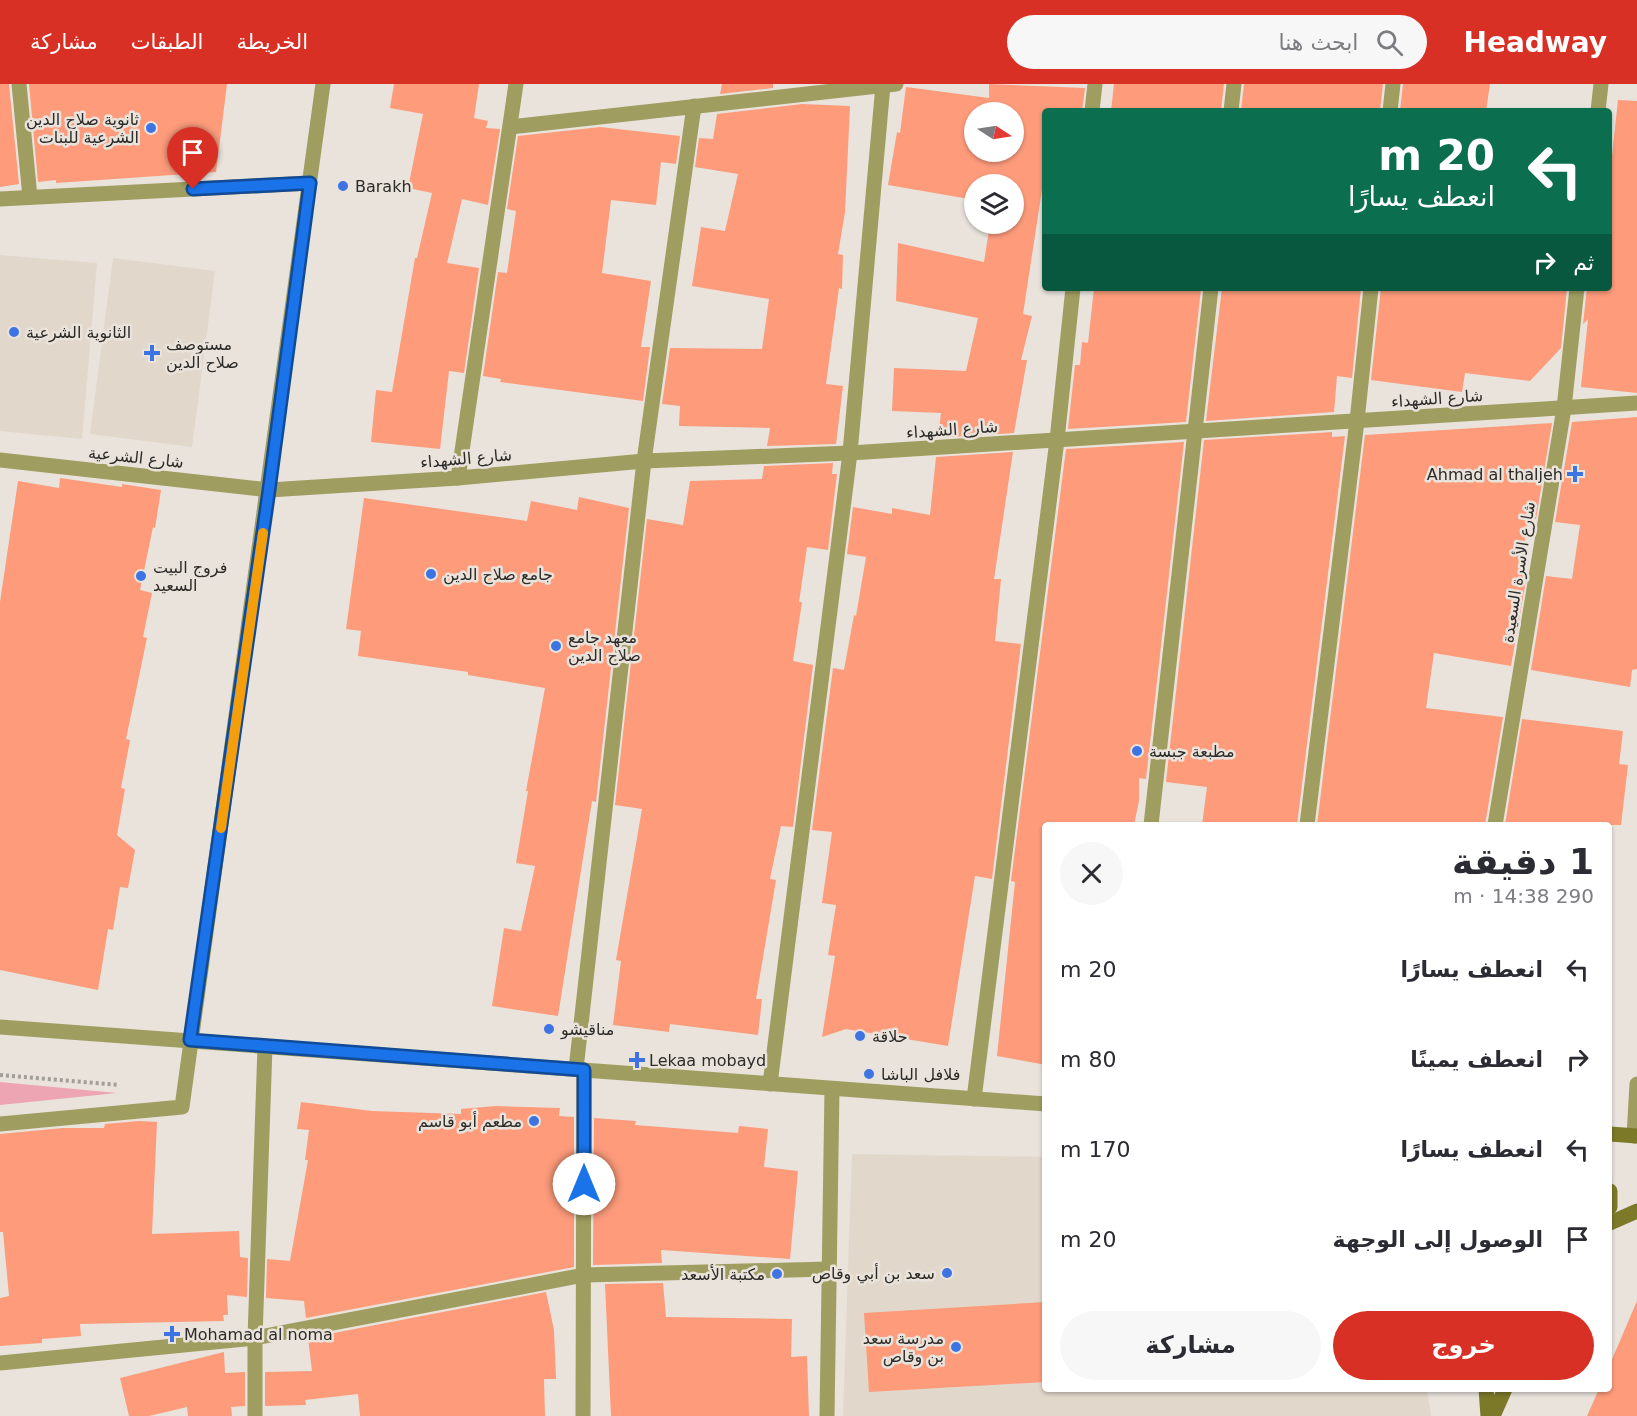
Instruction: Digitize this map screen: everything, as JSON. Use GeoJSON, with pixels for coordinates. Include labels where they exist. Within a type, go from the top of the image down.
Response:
{"type":"FeatureCollection","features":[{"type":"Feature","properties":{"kind":"main road"},"geometry":{"type":"LineString","coordinates":[[1612,1134],[1635,1136]]}},
{"type":"Feature","properties":{"kind":"main road"},"geometry":{"type":"LineString","coordinates":[[1612,1222],[1637,1211]]}},
{"type":"Feature","properties":{"kind":"main road"},"geometry":{"type":"LineString","coordinates":[[1486,1392],[1490,1416]]}},
{"type":"Feature","properties":{"kind":"main road"},"geometry":{"type":"LineString","coordinates":[[1490,1416],[1503,1392]]}},
{"type":"Feature","properties":{"kind":"street"},"geometry":{"type":"LineString","coordinates":[[19,84],[30,197]]}},
{"type":"Feature","properties":{"kind":"street"},"geometry":{"type":"LineString","coordinates":[[0,1124],[182,1107],[269,490],[323,84]]}},
{"type":"Feature","properties":{"kind":"street"},"geometry":{"type":"LineString","coordinates":[[458,478],[516,84]]}},
{"type":"Feature","properties":{"kind":"street"},"geometry":{"type":"LineString","coordinates":[[1092,108],[1095,84]]}},
{"type":"Feature","properties":{"kind":"street"},"geometry":{"type":"LineString","coordinates":[[1231,108],[1234,84]]}},
{"type":"Feature","properties":{"kind":"street"},"geometry":{"type":"LineString","coordinates":[[1390,108],[1393,84]]}},
{"type":"Feature","properties":{"kind":"street"},"geometry":{"type":"LineString","coordinates":[[1598,108],[1601,84]]}},
{"type":"Feature","properties":{"kind":"street"},"geometry":{"type":"LineString","coordinates":[[510,127],[890,85],[850,453],[770,1084]]}},
{"type":"Feature","properties":{"kind":"street"},"geometry":{"type":"LineString","coordinates":[[583,1416],[584,1275],[580,1070],[644,461],[694,106]]}},
{"type":"Feature","properties":{"kind":"street"},"geometry":{"type":"LineString","coordinates":[[0,199],[310,183]]}},
{"type":"Feature","properties":{"kind":"street"},"geometry":{"type":"LineString","coordinates":[[974,1099],[1057,440],[1073,291]]}},
{"type":"Feature","properties":{"kind":"street"},"geometry":{"type":"LineString","coordinates":[[1151,822],[1211,291]]}},
{"type":"Feature","properties":{"kind":"street"},"geometry":{"type":"LineString","coordinates":[[1307,822],[1357,421],[1371,291]]}},
{"type":"Feature","properties":{"kind":"street","name":"شارع الأسرة السعيدة"},"geometry":{"type":"LineString","coordinates":[[1495,822],[1564,408],[1577,291]]}},
{"type":"Feature","properties":{"kind":"street","name":"شارع الشهداء"},"geometry":{"type":"LineString","coordinates":[[269,490],[458,478],[644,461],[850,453],[1637,403]]}},
{"type":"Feature","properties":{"kind":"street","name":"شارع الشرعية"},"geometry":{"type":"LineString","coordinates":[[0,460],[269,490]]}},
{"type":"Feature","properties":{"kind":"street"},"geometry":{"type":"LineString","coordinates":[[0,1027],[1042,1104]]}},
{"type":"Feature","properties":{"kind":"street"},"geometry":{"type":"LineString","coordinates":[[255,1416],[255,1338],[265,1046]]}},
{"type":"Feature","properties":{"kind":"street"},"geometry":{"type":"LineString","coordinates":[[1635,1136],[1637,1084]]}},
{"type":"Feature","properties":{"kind":"street"},"geometry":{"type":"LineString","coordinates":[[827,1416],[832,1089]]}},
{"type":"Feature","properties":{"kind":"street"},"geometry":{"type":"LineString","coordinates":[[0,1363],[255,1338],[584,1275],[829,1269]]}},
{"type":"Feature","properties":{"kind":"path"},"geometry":{"type":"LineString","coordinates":[[0,1075],[127,1086]]}},
{"type":"Feature","properties":{"kind":"shaded area"},"geometry":{"type":"Polygon","coordinates":[[[0,255],[97,263],[82,439],[0,431],[0,255]]]}},
{"type":"Feature","properties":{"kind":"shaded area","name":"مستوصف صلاح الدين"},"geometry":{"type":"Polygon","coordinates":[[[113,258],[215,271],[192,447],[90,434],[113,258]]]}},
{"type":"Feature","properties":{"kind":"shaded area"},"geometry":{"type":"Polygon","coordinates":[[[0,1082],[117,1093],[0,1105],[0,1082]]]}},
{"type":"Feature","properties":{"kind":"shaded area","name":"سعد بن أبي وقاص"},"geometry":{"type":"Polygon","coordinates":[[[852,1154],[1042,1157],[1042,1392],[1427,1392],[1431,1416],[843,1416],[852,1154]]]}},
{"type":"Feature","properties":{"kind":"building"},"geometry":{"type":"Polygon","coordinates":[[[0,84],[9,84],[19,184],[0,187],[0,84]]]}},
{"type":"Feature","properties":{"kind":"building"},"geometry":{"type":"Polygon","coordinates":[[[29,84],[227,84],[216,172],[56,183],[56,180],[38,182],[29,84]]]}},
{"type":"Feature","properties":{"kind":"building"},"geometry":{"type":"Polygon","coordinates":[[[394,84],[479,84],[474,118],[488,121],[486,128],[500,129],[488,205],[462,199],[447,263],[479,268],[464,373],[449,371],[440,449],[371,442],[376,390],[392,392],[415,258],[417,258],[432,193],[408,188],[423,114],[390,108],[394,84]]]}},
{"type":"Feature","properties":{"kind":"building"},"geometry":{"type":"Polygon","coordinates":[[[722,84],[773,84],[773,88],[720,94],[722,84]]]}},
{"type":"Feature","properties":{"kind":"building"},"geometry":{"type":"Polygon","coordinates":[[[989,84],[1085,88],[1082,108],[1042,108],[1042,190],[1023,314],[1032,316],[1021,360],[1027,360],[1014,433],[938,438],[941,413],[892,411],[894,368],[966,371],[978,318],[896,301],[898,243],[984,262],[988,234],[1024,234],[1024,174],[964,174],[964,198],[888,185],[897,132],[900,133],[906,87],[989,98],[989,84]]]}},
{"type":"Feature","properties":{"kind":"building"},"geometry":{"type":"Polygon","coordinates":[[[1114,84],[1224,84],[1221,108],[1111,108],[1114,84]]]}},
{"type":"Feature","properties":{"kind":"building"},"geometry":{"type":"Polygon","coordinates":[[[1244,84],[1383,84],[1380,108],[1241,108],[1244,84]]]}},
{"type":"Feature","properties":{"kind":"building"},"geometry":{"type":"Polygon","coordinates":[[[1403,84],[1490,84],[1486,108],[1400,108],[1403,84]]]}},
{"type":"Feature","properties":{"kind":"building"},"geometry":{"type":"Polygon","coordinates":[[[1618,100],[1637,101],[1637,393],[1581,387],[1588,319],[1583,324],[1587,291],[1612,291],[1612,156],[1618,100]]]}},
{"type":"Feature","properties":{"kind":"building"},"geometry":{"type":"Polygon","coordinates":[[[802,104],[850,106],[845,212],[838,254],[843,255],[842,289],[839,288],[826,384],[843,386],[836,444],[767,446],[770,428],[679,426],[680,406],[662,404],[670,348],[762,349],[769,299],[692,286],[701,227],[725,231],[738,174],[695,167],[699,138],[713,139],[717,114],[802,104]]]}},
{"type":"Feature","properties":{"kind":"building"},"geometry":{"type":"Polygon","coordinates":[[[600,127],[680,136],[676,164],[661,162],[656,205],[611,200],[602,273],[651,281],[641,347],[650,347],[643,401],[500,382],[501,379],[483,376],[498,272],[507,273],[516,211],[507,209],[518,136],[600,127]]]}},
{"type":"Feature","properties":{"kind":"building"},"geometry":{"type":"Polygon","coordinates":[[[1094,291],[1201,291],[1186,422],[1068,429],[1075,365],[1080,365],[1082,342],[1088,343],[1094,291]]]}},
{"type":"Feature","properties":{"kind":"building"},"geometry":{"type":"Polygon","coordinates":[[[1222,291],[1361,291],[1352,378],[1337,376],[1334,412],[1206,421],[1222,291]]]}},
{"type":"Feature","properties":{"kind":"building"},"geometry":{"type":"Polygon","coordinates":[[[1381,291],[1567,291],[1561,348],[1530,381],[1465,373],[1462,392],[1371,380],[1381,291]]]}},
{"type":"Feature","properties":{"kind":"building"},"geometry":{"type":"Polygon","coordinates":[[[1637,417],[1637,669],[1632,670],[1630,687],[1531,670],[1546,576],[1572,579],[1580,525],[1555,522],[1572,422],[1637,417]]]}},
{"type":"Feature","properties":{"kind":"building"},"geometry":{"type":"Polygon","coordinates":[[[1552,423],[1536,519],[1528,518],[1520,573],[1527,574],[1511,666],[1434,653],[1426,708],[1503,717],[1486,822],[1317,822],[1365,435],[1552,423]]]}},
{"type":"Feature","properties":{"kind":"building"},"geometry":{"type":"Polygon","coordinates":[[[1332,432],[1332,437],[1345,436],[1297,822],[1202,822],[1207,787],[1166,782],[1204,440],[1332,432]]]}},
{"type":"Feature","properties":{"kind":"building"},"geometry":{"type":"Polygon","coordinates":[[[1184,442],[1146,779],[1139,778],[1139,801],[1135,822],[1042,822],[1042,1064],[997,1056],[1015,882],[1011,881],[1066,449],[1184,442]]]}},
{"type":"Feature","properties":{"kind":"building"},"geometry":{"type":"Polygon","coordinates":[[[1013,452],[994,579],[1001,579],[995,641],[1021,644],[992,879],[975,876],[948,1046],[846,1029],[822,1037],[835,956],[828,955],[836,905],[822,903],[832,832],[812,830],[833,668],[844,670],[866,557],[847,554],[853,507],[892,514],[892,508],[930,515],[936,457],[1013,452]]]}},
{"type":"Feature","properties":{"kind":"building"},"geometry":{"type":"Polygon","coordinates":[[[833,463],[832,474],[837,474],[828,550],[807,547],[799,602],[802,602],[793,661],[813,665],[793,827],[781,826],[770,879],[776,880],[756,999],[762,999],[758,1035],[670,1024],[669,1032],[613,1025],[621,961],[616,960],[642,809],[615,805],[647,519],[683,525],[690,481],[762,479],[764,466],[833,463]]]}},
{"type":"Feature","properties":{"kind":"building"},"geometry":{"type":"Polygon","coordinates":[[[60,478],[161,490],[155,528],[153,527],[140,590],[152,593],[143,637],[147,638],[126,739],[130,740],[121,788],[125,789],[117,835],[135,850],[128,888],[120,887],[113,930],[108,929],[98,990],[0,970],[0,602],[18,481],[59,488],[60,478]]]}},
{"type":"Feature","properties":{"kind":"building"},"geometry":{"type":"Polygon","coordinates":[[[579,497],[629,508],[596,802],[592,801],[558,1016],[492,1006],[504,928],[521,931],[535,866],[516,863],[528,791],[526,791],[545,688],[468,675],[468,672],[358,656],[361,631],[346,629],[364,498],[527,521],[531,501],[577,510],[579,497]]]}},
{"type":"Feature","properties":{"kind":"building"},"geometry":{"type":"Polygon","coordinates":[[[1522,719],[1623,731],[1619,764],[1628,765],[1621,825],[1612,825],[1612,822],[1505,822],[1522,719]]]}},
{"type":"Feature","properties":{"kind":"building"},"geometry":{"type":"Polygon","coordinates":[[[301,1102],[372,1111],[461,1114],[461,1109],[496,1106],[560,1108],[559,1116],[574,1117],[574,1267],[306,1318],[304,1301],[266,1298],[267,1259],[290,1261],[308,1160],[305,1160],[309,1130],[297,1129],[301,1102]]]}},
{"type":"Feature","properties":{"kind":"building"},"geometry":{"type":"Polygon","coordinates":[[[594,1118],[636,1121],[635,1125],[738,1133],[739,1126],[768,1129],[764,1167],[798,1171],[790,1259],[661,1250],[662,1263],[593,1265],[594,1118]]]}},
{"type":"Feature","properties":{"kind":"building"},"geometry":{"type":"Polygon","coordinates":[[[157,1122],[152,1234],[239,1231],[240,1257],[248,1258],[247,1297],[227,1295],[228,1315],[223,1315],[224,1321],[80,1324],[81,1336],[42,1339],[42,1343],[0,1346],[0,1298],[9,1296],[3,1232],[0,1232],[0,1134],[63,1128],[104,1128],[105,1124],[157,1122]]]}},
{"type":"Feature","properties":{"kind":"building"},"geometry":{"type":"Polygon","coordinates":[[[663,1283],[666,1317],[792,1319],[791,1357],[807,1356],[809,1416],[611,1416],[605,1284],[663,1283]]]}},
{"type":"Feature","properties":{"kind":"building"},"geometry":{"type":"Polygon","coordinates":[[[546,1292],[554,1330],[556,1379],[544,1379],[545,1416],[360,1416],[358,1394],[305,1400],[306,1405],[265,1406],[265,1372],[312,1371],[308,1338],[546,1292]]]}},
{"type":"Feature","properties":{"kind":"building"},"geometry":{"type":"Polygon","coordinates":[[[1637,1301],[1637,1416],[1587,1416],[1598,1392],[1612,1392],[1612,1359],[1637,1301]]]}},
{"type":"Feature","properties":{"kind":"building","name":"مدرسة سعد بن وقاص"},"geometry":{"type":"Polygon","coordinates":[[[1042,1302],[1042,1382],[869,1392],[864,1313],[1042,1302]]]}},
{"type":"Feature","properties":{"kind":"building"},"geometry":{"type":"Polygon","coordinates":[[[224,1352],[225,1373],[245,1372],[245,1406],[231,1407],[232,1416],[188,1416],[187,1407],[149,1416],[129,1416],[120,1378],[224,1352]]]}},
{"type":"Feature","properties":{"kind":"slow traffic"},"geometry":{"type":"LineString","coordinates":[[221,828],[263,533]]}},
{"type":"Feature","properties":{"kind":"place","name":"ثانوية صلاح الدين الشرعية للبنات"},"geometry":{"type":"Point","coordinates":[151,128]}},
{"type":"Feature","properties":{"kind":"place","name":"Barakh"},"geometry":{"type":"Point","coordinates":[343,186]}},
{"type":"Feature","properties":{"kind":"place","name":"الثانوية الشرعية"},"geometry":{"type":"Point","coordinates":[14,332]}},
{"type":"Feature","properties":{"kind":"place","name":"مستوصف صلاح الدين"},"geometry":{"type":"Point","coordinates":[152,353]}},
{"type":"Feature","properties":{"kind":"place","name":"Ahmad al thaljeh"},"geometry":{"type":"Point","coordinates":[1575,474]}},
{"type":"Feature","properties":{"kind":"place","name":"جامع صلاح الدين"},"geometry":{"type":"Point","coordinates":[431,574]}},
{"type":"Feature","properties":{"kind":"place","name":"فروج البيت السعيد"},"geometry":{"type":"Point","coordinates":[141,576]}},
{"type":"Feature","properties":{"kind":"place","name":"معهد جامع صلاح الدين"},"geometry":{"type":"Point","coordinates":[556,646]}},
{"type":"Feature","properties":{"kind":"place","name":"مطبعة جبسة"},"geometry":{"type":"Point","coordinates":[1137,751]}},
{"type":"Feature","properties":{"kind":"place","name":"مناقيشو"},"geometry":{"type":"Point","coordinates":[549,1029]}},
{"type":"Feature","properties":{"kind":"place","name":"حلاقة"},"geometry":{"type":"Point","coordinates":[860,1036]}},
{"type":"Feature","properties":{"kind":"place","name":"Lekaa mobayd"},"geometry":{"type":"Point","coordinates":[637,1060]}},
{"type":"Feature","properties":{"kind":"place","name":"فلافل الباشا"},"geometry":{"type":"Point","coordinates":[869,1074]}},
{"type":"Feature","properties":{"kind":"place","name":"مطعم أبو قاسم"},"geometry":{"type":"Point","coordinates":[534,1121]}},
{"type":"Feature","properties":{"kind":"place","name":"سعد بن أبي وقاص"},"geometry":{"type":"Point","coordinates":[947,1273]}},
{"type":"Feature","properties":{"kind":"place","name":"مكتبة الأسعد"},"geometry":{"type":"Point","coordinates":[777,1274]}},
{"type":"Feature","properties":{"kind":"place","name":"Mohamad al noma"},"geometry":{"type":"Point","coordinates":[172,1334]}},
{"type":"Feature","properties":{"kind":"place","name":"مدرسة سعد بن وقاص"},"geometry":{"type":"Point","coordinates":[956,1347]}},
{"type":"Feature","properties":{"kind":"route"},"geometry":{"type":"LineString","coordinates":[[193,189],[310,183],[269,490],[190,1040],[584,1070],[584,1184]]}}]}
